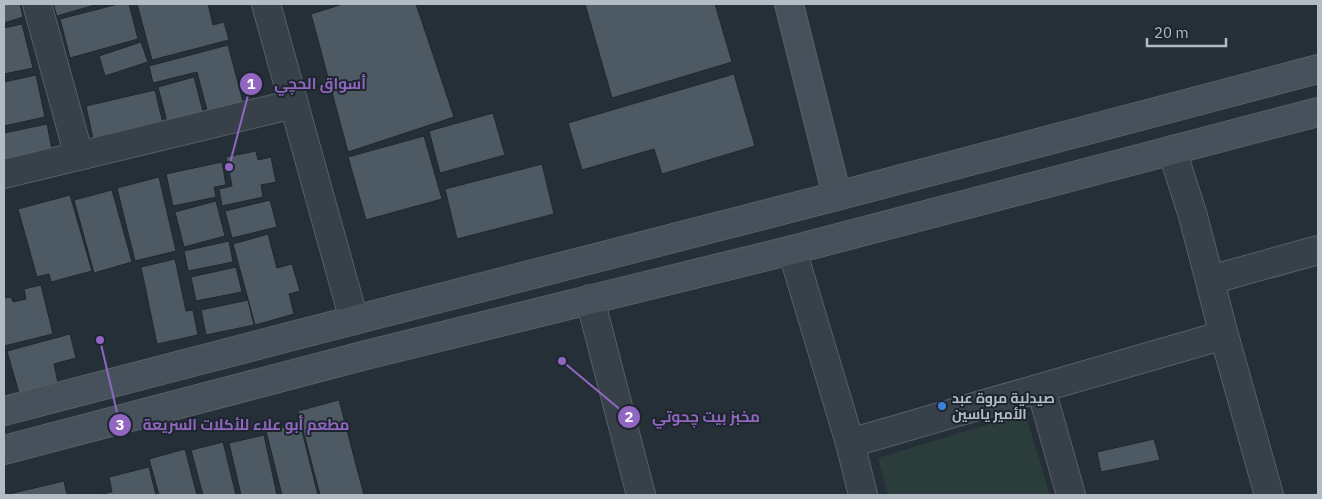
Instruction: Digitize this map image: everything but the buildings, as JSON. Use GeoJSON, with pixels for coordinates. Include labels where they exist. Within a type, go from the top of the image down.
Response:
{"type":"FeatureCollection","features":[{"type":"Feature","properties":{"kind":"street"},"geometry":{"type":"LineString","coordinates":[[38,4],[79,156]]}},
{"type":"Feature","properties":{"kind":"street"},"geometry":{"type":"LineString","coordinates":[[266,4],[354,320]]}},
{"type":"Feature","properties":{"kind":"street"},"geometry":{"type":"LineString","coordinates":[[789,4],[837,196]]}},
{"type":"Feature","properties":{"kind":"street"},"geometry":{"type":"LineString","coordinates":[[4,411],[837,196],[1318,69]]}},
{"type":"Feature","properties":{"kind":"street"},"geometry":{"type":"LineString","coordinates":[[4,174],[294,104]]}},
{"type":"Feature","properties":{"kind":"street"},"geometry":{"type":"LineString","coordinates":[[4,450],[308,370],[792,250],[1318,112]]}},
{"type":"Feature","properties":{"kind":"street"},"geometry":{"type":"LineString","coordinates":[[1172,150],[1193,216],[1269,495]]}},
{"type":"Feature","properties":{"kind":"street"},"geometry":{"type":"LineString","coordinates":[[792,250],[850,443],[863,495]]}},
{"type":"Feature","properties":{"kind":"street"},"geometry":{"type":"LineString","coordinates":[[1210,280],[1318,250]]}},
{"type":"Feature","properties":{"kind":"street"},"geometry":{"type":"LineString","coordinates":[[590,299],[641,495]]}},
{"type":"Feature","properties":{"kind":"street"},"geometry":{"type":"LineString","coordinates":[[296,335],[294,348],[296,356],[299,362],[308,370]]}},
{"type":"Feature","properties":{"kind":"street"},"geometry":{"type":"LineString","coordinates":[[850,443],[1224,335]]}},
{"type":"Feature","properties":{"kind":"street"},"geometry":{"type":"LineString","coordinates":[[230,352],[234,354],[243,367],[242,388]]}},
{"type":"Feature","properties":{"kind":"street"},"geometry":{"type":"LineString","coordinates":[[1041,389],[1071,495]]}},
{"type":"Feature","properties":{"kind":"green space"},"geometry":{"type":"Polygon","coordinates":[[[1025,413],[1050,495],[888,495],[878,458],[1025,413]]]}},
{"type":"Feature","properties":{"kind":"place","name":"أسواق الحچي"},"geometry":{"type":"Point","coordinates":[229,167]}},
{"type":"Feature","properties":{"kind":"place","name":"مطعم أبو علاء للأكلات السريعة"},"geometry":{"type":"Point","coordinates":[100,340]}},
{"type":"Feature","properties":{"kind":"place","name":"مخبز بيت چحوتي"},"geometry":{"type":"Point","coordinates":[562,361]}},
{"type":"Feature","properties":{"kind":"place","name":"صيدلية مروة عبد الأمير ياسين"},"geometry":{"type":"Point","coordinates":[942,406]}}]}
